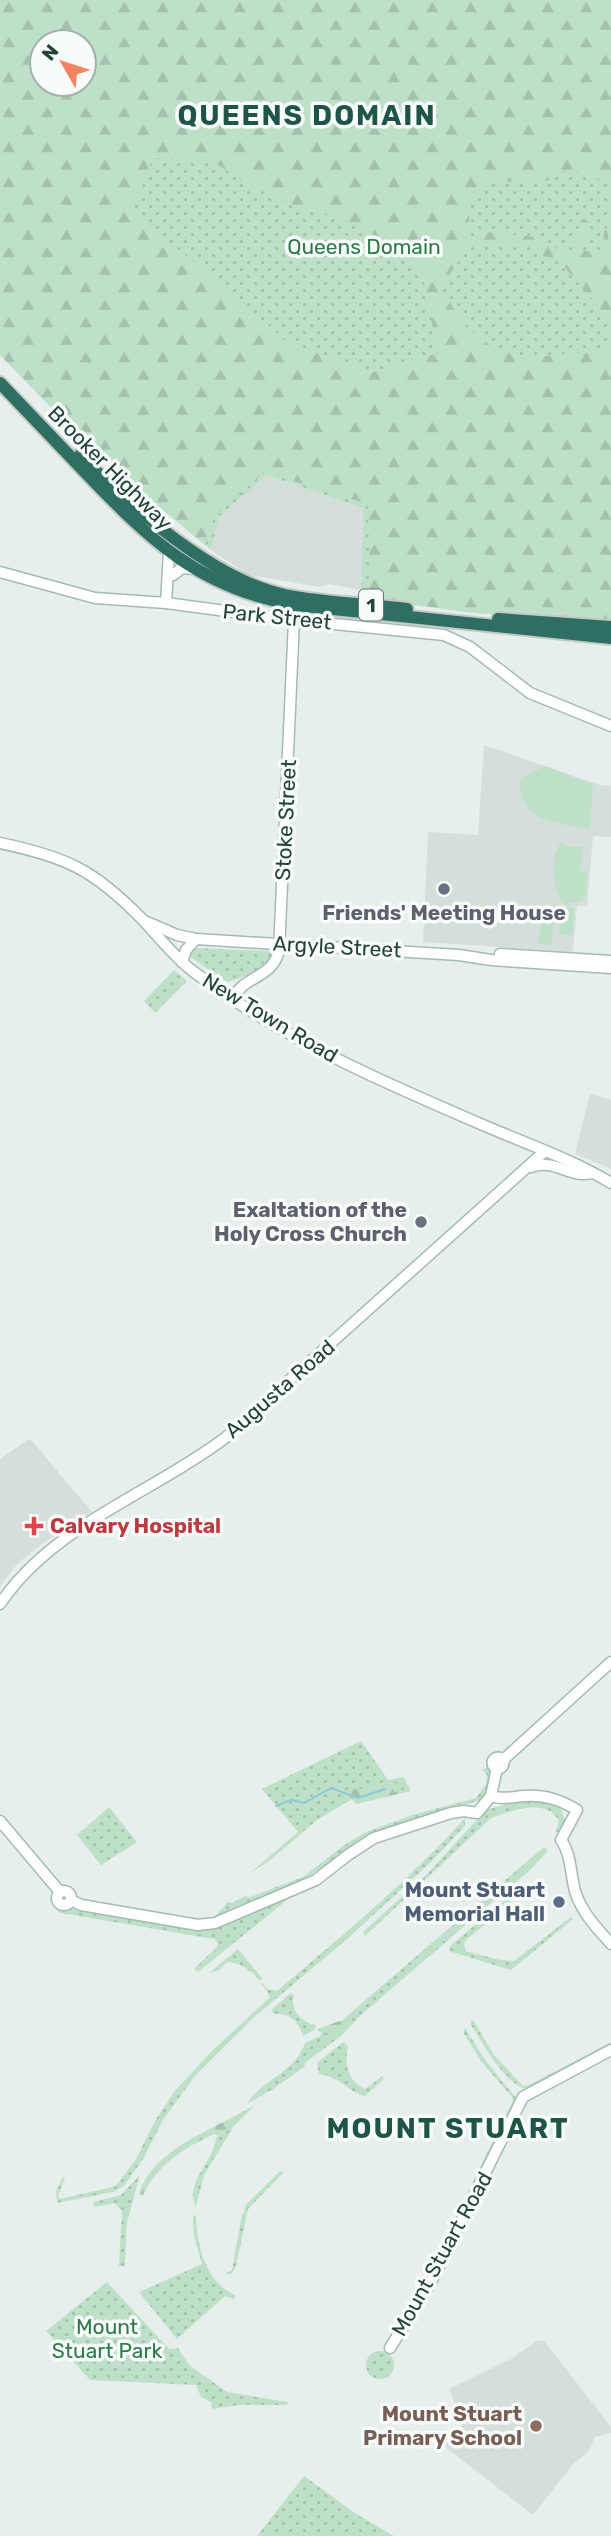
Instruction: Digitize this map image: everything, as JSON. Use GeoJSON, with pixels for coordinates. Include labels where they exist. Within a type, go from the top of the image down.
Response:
{"type":"FeatureCollection","features":[{"type":"Feature","properties":{"kind":"highway","name":"Brooker Highway"},"geometry":{"type":"LineString","coordinates":[[0,371],[105,480],[151,519],[198,553],[252,584],[286,595],[469,616],[611,627]]}},
{"type":"Feature","properties":{"kind":"highway","name":"Brooker Highway"},"geometry":{"type":"LineString","coordinates":[[0,383],[131,520],[195,569],[248,593],[295,605],[611,638]]}},
{"type":"Feature","properties":{"kind":"highway"},"geometry":{"type":"LineString","coordinates":[[151,519],[177,547],[175,556]]}},
{"type":"Feature","properties":{"kind":"street"},"geometry":{"type":"LineString","coordinates":[[167,589],[173,575],[175,556]]}},
{"type":"Feature","properties":{"kind":"street"},"geometry":{"type":"LineString","coordinates":[[166,603],[175,556]]}},
{"type":"Feature","properties":{"kind":"street"},"geometry":{"type":"LineString","coordinates":[[173,575],[182,568],[195,569]]}},
{"type":"Feature","properties":{"kind":"street","name":"Park Street"},"geometry":{"type":"LineString","coordinates":[[0,572],[88,597],[166,603],[294,620],[434,632],[470,647],[530,694],[611,726]]}},
{"type":"Feature","properties":{"kind":"street","name":"Stoke Street"},"geometry":{"type":"LineString","coordinates":[[280,947],[294,620]]}},
{"type":"Feature","properties":{"kind":"street","name":"New Town Road"},"geometry":{"type":"LineString","coordinates":[[0,843],[42,852],[77,866],[96,878],[182,962],[233,999],[349,1066],[611,1182]]}},
{"type":"Feature","properties":{"kind":"street","name":"Argyle Street"},"geometry":{"type":"LineString","coordinates":[[142,920],[196,939],[280,947],[478,957],[611,968]]}},
{"type":"Feature","properties":{"kind":"street"},"geometry":{"type":"LineString","coordinates":[[182,962],[186,950],[196,939]]}},
{"type":"Feature","properties":{"kind":"street","name":"Argyle Street"},"geometry":{"type":"LineString","coordinates":[[168,947],[196,939]]}},
{"type":"Feature","properties":{"kind":"street"},"geometry":{"type":"LineString","coordinates":[[233,999],[239,987],[262,976],[272,966],[280,947]]}},
{"type":"Feature","properties":{"kind":"street","name":"Argyle Street"},"geometry":{"type":"LineString","coordinates":[[478,957],[491,954],[611,961]]}},
{"type":"Feature","properties":{"kind":"street"},"geometry":{"type":"LineString","coordinates":[[522,1173],[528,1154],[524,1143]]}},
{"type":"Feature","properties":{"kind":"street","name":"Augusta Road"},"geometry":{"type":"LineString","coordinates":[[0,1604],[23,1572],[59,1543],[194,1461],[225,1438],[544,1152]]}},
{"type":"Feature","properties":{"kind":"street"},"geometry":{"type":"LineString","coordinates":[[522,1173],[543,1163],[583,1176],[592,1173]]}},
{"type":"Feature","properties":{"kind":"street"},"geometry":{"type":"LineString","coordinates":[[0,1821],[60,1892],[69,1893],[71,1900],[81,1905],[206,1925],[316,1880],[374,1838],[451,1813],[477,1813],[491,1796],[500,1764],[611,1662]]}},
{"type":"Feature","properties":{"kind":"street"},"geometry":{"type":"LineString","coordinates":[[491,1796],[557,1798],[577,1810],[561,1840],[566,1849],[576,1894],[583,1911],[611,1944]]}},
{"type":"Feature","properties":{"kind":"street","name":"Mount Stuart Road"},"geometry":{"type":"LineString","coordinates":[[390,2348],[432,2280],[523,2097],[611,2050]]}},
{"type":"Feature","properties":{"kind":"shaded area"},"geometry":{"type":"Polygon","coordinates":[[[267,475],[363,508],[361,590],[329,584],[319,587],[249,575],[211,550],[219,517],[267,475]]]}},
{"type":"Feature","properties":{"kind":"shaded area"},"geometry":{"type":"Polygon","coordinates":[[[484,745],[600,785],[611,786],[611,837],[593,836],[587,906],[577,906],[573,952],[423,942],[428,832],[478,835],[484,745]]]}},
{"type":"Feature","properties":{"kind":"shaded area"},"geometry":{"type":"Polygon","coordinates":[[[590,1094],[611,1100],[611,1169],[575,1154],[590,1094]]]}},
{"type":"Feature","properties":{"kind":"shaded area","name":"Calvary Hospital"},"geometry":{"type":"Polygon","coordinates":[[[31,1440],[92,1512],[46,1541],[18,1563],[0,1586],[0,1459],[31,1440]]]}},
{"type":"Feature","properties":{"kind":"shaded area","name":"Mount Stuart Primary School"},"geometry":{"type":"Polygon","coordinates":[[[538,2340],[545,2342],[611,2427],[611,2433],[595,2437],[588,2452],[573,2464],[533,2515],[435,2439],[463,2425],[449,2389],[511,2359],[538,2340]]]}},
{"type":"Feature","properties":{"kind":"green space","name":"Queens Domain"},"geometry":{"type":"Polygon","coordinates":[[[0,0],[611,0],[611,611],[361,590],[363,508],[267,475],[219,517],[211,550],[73,430],[0,355],[0,0]]]}},
{"type":"Feature","properties":{"kind":"green space","name":"Queens Domain"},"geometry":{"type":"Polygon","coordinates":[[[0,0],[611,0],[611,185],[590,175],[566,170],[542,182],[514,182],[495,178],[469,201],[469,238],[486,232],[547,238],[549,247],[558,248],[570,255],[580,224],[577,218],[591,222],[581,249],[603,257],[604,233],[599,225],[607,229],[611,258],[611,321],[561,263],[530,247],[469,244],[441,288],[453,308],[479,337],[508,352],[545,356],[611,347],[611,621],[473,613],[370,599],[368,504],[264,472],[214,517],[205,545],[73,430],[0,355],[0,0]],[[153,158],[132,212],[288,343],[373,372],[438,353],[423,277],[404,249],[340,218],[294,205],[249,185],[209,159],[153,158]]]}},
{"type":"Feature","properties":{"kind":"green space"},"geometry":{"type":"Polygon","coordinates":[[[542,767],[593,785],[590,829],[543,819],[527,806],[520,783],[525,776],[542,767]]]}},
{"type":"Feature","properties":{"kind":"green space"},"geometry":{"type":"Polygon","coordinates":[[[561,843],[565,846],[583,847],[580,871],[588,871],[585,897],[582,901],[565,904],[557,892],[554,865],[561,843]]]}},
{"type":"Feature","properties":{"kind":"green space"},"geometry":{"type":"Polygon","coordinates":[[[561,907],[574,908],[572,935],[559,934],[561,907]]]}},
{"type":"Feature","properties":{"kind":"green space"},"geometry":{"type":"Polygon","coordinates":[[[542,914],[554,915],[551,945],[538,943],[542,914]]]}},
{"type":"Feature","properties":{"kind":"green space"},"geometry":{"type":"Polygon","coordinates":[[[194,948],[272,951],[271,959],[266,965],[227,982],[190,957],[194,948]]]}},
{"type":"Feature","properties":{"kind":"green space"},"geometry":{"type":"Polygon","coordinates":[[[174,970],[187,981],[155,1013],[144,1001],[174,970]]]}},
{"type":"Feature","properties":{"kind":"green space"},"geometry":{"type":"Polygon","coordinates":[[[361,1741],[388,1780],[404,1777],[410,1791],[356,1804],[352,1799],[317,1820],[269,1861],[249,1874],[298,1832],[262,1789],[361,1741]]]}},
{"type":"Feature","properties":{"kind":"green space"},"geometry":{"type":"Polygon","coordinates":[[[375,1762],[388,1780],[404,1778],[390,1784],[394,1792],[407,1789],[408,1784],[410,1791],[356,1804],[352,1799],[340,1805],[341,1799],[350,1788],[362,1789],[384,1782],[373,1767],[375,1762]]]}},
{"type":"Feature","properties":{"kind":"green space"},"geometry":{"type":"Polygon","coordinates":[[[488,1768],[489,1786],[480,1800],[371,1835],[297,1884],[214,1917],[228,1902],[250,1897],[303,1877],[364,1833],[412,1815],[476,1798],[486,1784],[487,1775],[482,1769],[488,1768]]]}},
{"type":"Feature","properties":{"kind":"green space"},"geometry":{"type":"Polygon","coordinates":[[[522,1801],[548,1802],[560,1807],[565,1820],[561,1832],[556,1832],[559,1821],[545,1809],[527,1808],[490,1819],[365,1936],[363,1932],[428,1873],[483,1813],[488,1809],[522,1801]]]}},
{"type":"Feature","properties":{"kind":"green space"},"geometry":{"type":"Polygon","coordinates":[[[109,1807],[137,1842],[101,1865],[77,1835],[109,1807]]]}},
{"type":"Feature","properties":{"kind":"green space"},"geometry":{"type":"Polygon","coordinates":[[[465,1818],[465,1826],[430,1863],[346,1940],[252,2019],[195,2076],[163,2120],[143,2159],[124,2186],[113,2192],[57,2203],[56,2191],[63,2177],[65,2178],[58,2196],[60,2199],[116,2186],[136,2159],[155,2121],[174,2092],[211,2052],[270,1997],[258,1979],[235,1963],[227,1962],[219,1970],[209,1973],[238,1949],[262,1978],[260,1981],[267,1989],[277,1991],[397,1886],[465,1818]]]}},
{"type":"Feature","properties":{"kind":"green space"},"geometry":{"type":"Polygon","coordinates":[[[544,1847],[548,1851],[528,1872],[499,1896],[489,1894],[544,1847]]]}},
{"type":"Feature","properties":{"kind":"green space"},"geometry":{"type":"Polygon","coordinates":[[[298,1891],[198,1972],[194,1969],[217,1947],[218,1943],[214,1939],[56,1910],[62,1907],[188,1928],[298,1891]]]}},
{"type":"Feature","properties":{"kind":"green space"},"geometry":{"type":"Polygon","coordinates":[[[489,1894],[499,1896],[446,1942],[440,1936],[489,1894]]]}},
{"type":"Feature","properties":{"kind":"green space"},"geometry":{"type":"Polygon","coordinates":[[[507,1898],[512,1903],[467,1939],[464,1943],[465,1951],[514,1961],[571,1917],[573,1919],[511,1970],[449,1951],[450,1946],[507,1898]]]}},
{"type":"Feature","properties":{"kind":"green space"},"geometry":{"type":"Polygon","coordinates":[[[440,1936],[446,1942],[362,2014],[341,2036],[306,2062],[304,2067],[247,2104],[253,2095],[294,2062],[305,2043],[320,2036],[325,2028],[333,2028],[440,1936]]]}},
{"type":"Feature","properties":{"kind":"green space"},"geometry":{"type":"Polygon","coordinates":[[[291,1993],[298,2015],[306,2022],[316,2025],[314,2030],[303,2036],[293,2019],[274,2014],[271,2010],[291,1993]]]}},
{"type":"Feature","properties":{"kind":"green space"},"geometry":{"type":"Polygon","coordinates":[[[473,2020],[494,2055],[523,2086],[611,2042],[611,2045],[524,2089],[509,2078],[494,2061],[471,2025],[473,2020]]]}},
{"type":"Feature","properties":{"kind":"green space"},"geometry":{"type":"Polygon","coordinates":[[[347,2021],[350,2026],[334,2040],[328,2038],[328,2033],[319,2032],[317,2029],[347,2021]]]}},
{"type":"Feature","properties":{"kind":"green space"},"geometry":{"type":"Polygon","coordinates":[[[465,2028],[485,2060],[516,2098],[475,2183],[472,2184],[513,2101],[481,2061],[463,2032],[465,2028]]]}},
{"type":"Feature","properties":{"kind":"green space"},"geometry":{"type":"Polygon","coordinates":[[[343,2042],[348,2046],[347,2065],[355,2082],[366,2089],[382,2076],[384,2079],[365,2096],[333,2078],[319,2074],[317,2063],[343,2042]]]}},
{"type":"Feature","properties":{"kind":"green space"},"geometry":{"type":"Polygon","coordinates":[[[255,2105],[234,2126],[219,2136],[214,2134],[173,2158],[156,2174],[143,2195],[139,2194],[146,2178],[172,2152],[255,2105]]]}},
{"type":"Feature","properties":{"kind":"green space"},"geometry":{"type":"Polygon","coordinates":[[[234,2126],[204,2175],[196,2207],[194,2189],[216,2138],[234,2126]]]}},
{"type":"Feature","properties":{"kind":"green space"},"geometry":{"type":"Polygon","coordinates":[[[280,2171],[283,2173],[248,2209],[236,2266],[232,2274],[225,2274],[232,2270],[246,2205],[280,2171]]]}},
{"type":"Feature","properties":{"kind":"green space"},"geometry":{"type":"Polygon","coordinates":[[[140,2175],[127,2222],[125,2266],[119,2266],[122,2211],[115,2203],[94,2207],[93,2202],[121,2195],[140,2175]]]}},
{"type":"Feature","properties":{"kind":"green space"},"geometry":{"type":"Polygon","coordinates":[[[196,2215],[198,2238],[210,2272],[225,2289],[235,2295],[235,2299],[225,2296],[177,2339],[139,2292],[202,2264],[194,2236],[193,2216],[196,2215]]]}},
{"type":"Feature","properties":{"kind":"green space","name":"Mount Stuart Park"},"geometry":{"type":"Polygon","coordinates":[[[107,2282],[169,2349],[178,2348],[190,2366],[227,2392],[288,2402],[287,2405],[239,2405],[212,2409],[211,2402],[201,2397],[196,2385],[90,2380],[46,2331],[107,2282]]]}},
{"type":"Feature","properties":{"kind":"green space"},"geometry":{"type":"Polygon","coordinates":[[[380,2351],[390,2355],[394,2365],[390,2375],[380,2379],[370,2375],[366,2365],[370,2355],[380,2351]]]}},
{"type":"Feature","properties":{"kind":"green space"},"geometry":{"type":"Polygon","coordinates":[[[304,2476],[355,2513],[394,2536],[257,2536],[304,2476]]]}},
{"type":"Feature","properties":{"kind":"waterway"},"geometry":{"type":"LineString","coordinates":[[276,1806],[291,1800],[304,1803],[331,1788],[358,1798],[385,1789]]}},
{"type":"Feature","properties":{"kind":"place","name":"Friends' Meeting House"},"geometry":{"type":"Point","coordinates":[444,889]}},
{"type":"Feature","properties":{"kind":"place","name":"Exaltation of the Holy Cross Church"},"geometry":{"type":"Point","coordinates":[421,1222]}},
{"type":"Feature","properties":{"kind":"place","name":"Calvary Hospital"},"geometry":{"type":"Point","coordinates":[34,1526]}},
{"type":"Feature","properties":{"kind":"place","name":"Mount Stuart Memorial Hall"},"geometry":{"type":"Point","coordinates":[559,1902]}},
{"type":"Feature","properties":{"kind":"place","name":"Mount Stuart Primary School"},"geometry":{"type":"Point","coordinates":[536,2426]}},
{"type":"Feature","properties":{"kind":"district","name":"QUEENS DOMAIN"},"geometry":{"type":"Point","coordinates":[307,115]}},
{"type":"Feature","properties":{"kind":"district","name":"MOUNT STUART"},"geometry":{"type":"Point","coordinates":[448,2128]}}]}
